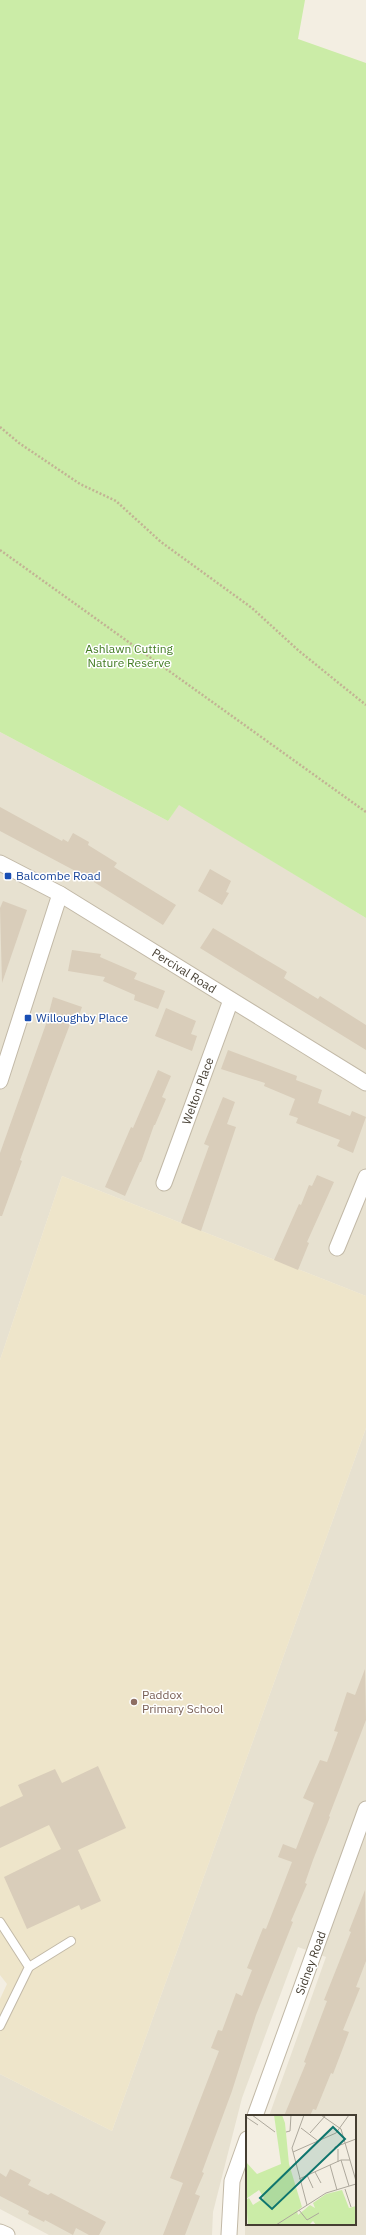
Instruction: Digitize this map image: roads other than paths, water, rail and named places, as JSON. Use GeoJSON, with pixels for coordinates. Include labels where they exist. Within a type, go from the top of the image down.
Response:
{"type":"FeatureCollection","features":[{"type":"Feature","properties":{"kind":"street","name":"Percival Road"},"geometry":{"type":"LineString","coordinates":[[0,863],[60,894],[366,1083]]}},
{"type":"Feature","properties":{"kind":"street"},"geometry":{"type":"LineString","coordinates":[[0,1079],[60,894]]}},
{"type":"Feature","properties":{"kind":"street","name":"Welton Place"},"geometry":{"type":"LineString","coordinates":[[164,1183],[232,1000]]}},
{"type":"Feature","properties":{"kind":"street"},"geometry":{"type":"LineString","coordinates":[[337,1248],[366,1177]]}},
{"type":"Feature","properties":{"kind":"street","name":"Sidney Road"},"geometry":{"type":"LineString","coordinates":[[255,2115],[366,1809]]}},
{"type":"Feature","properties":{"kind":"street"},"geometry":{"type":"LineString","coordinates":[[229,2235],[232,2181],[246,2142]]}},
{"type":"Feature","properties":{"kind":"street"},"geometry":{"type":"LineString","coordinates":[[0,2232],[6,2235]]}},
{"type":"Feature","properties":{"kind":"lane"},"geometry":{"type":"LineString","coordinates":[[0,1922],[29,1967]]}},
{"type":"Feature","properties":{"kind":"lane"},"geometry":{"type":"LineString","coordinates":[[0,2026],[29,1967],[71,1941]]}},
{"type":"Feature","properties":{"kind":"place","name":"Balcombe Road"},"geometry":{"type":"Point","coordinates":[8,876]}},
{"type":"Feature","properties":{"kind":"place","name":"Willoughby Place"},"geometry":{"type":"Point","coordinates":[28,1018]}},
{"type":"Feature","properties":{"kind":"place","name":"Paddox Primary School"},"geometry":{"type":"Point","coordinates":[134,1702]}},
{"type":"Feature","properties":{"kind":"park label","name":"Ashlawn Cutting Nature Reserve"},"geometry":{"type":"Point","coordinates":[129,656]}}]}
